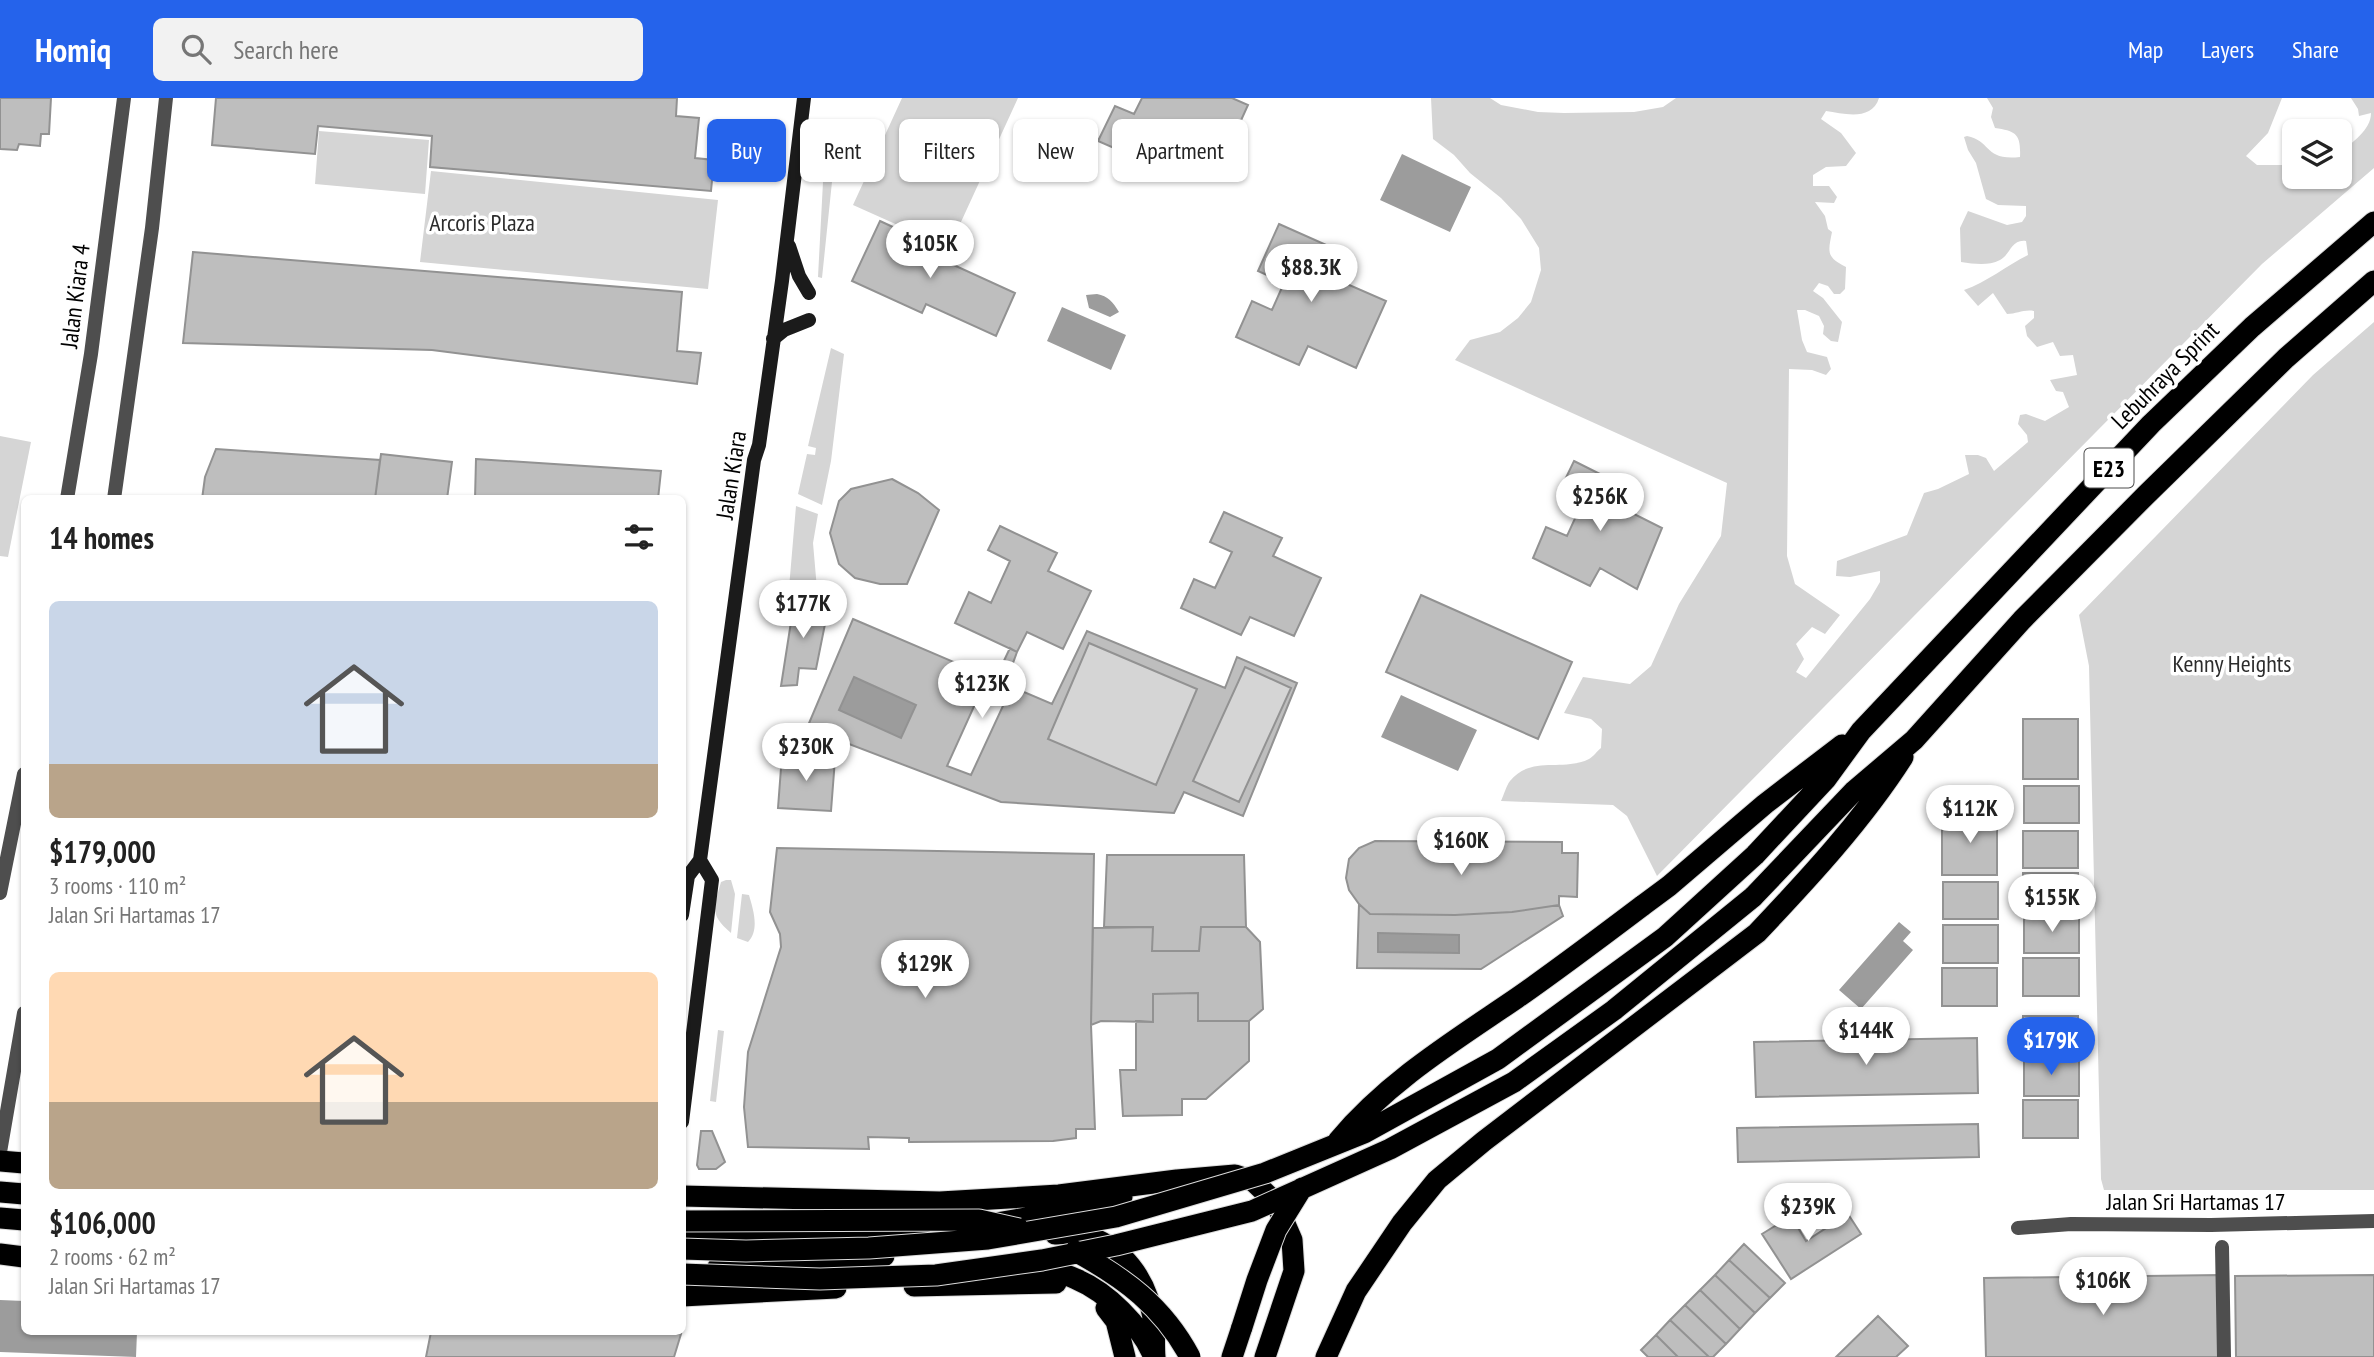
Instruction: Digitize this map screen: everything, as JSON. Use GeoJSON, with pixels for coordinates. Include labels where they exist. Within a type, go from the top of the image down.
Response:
{"type":"FeatureCollection","features":[{"type":"Feature","properties":{"kind":"highway","name":"Lebuhraya Sprint"},"geometry":{"type":"LineString","coordinates":[[1861,731],[2151,424],[2252,327],[2374,222]]}},
{"type":"Feature","properties":{"kind":"highway","name":"E23"},"geometry":{"type":"LineString","coordinates":[[1914,740],[2022,620],[2146,495],[2286,358],[2374,281]]}},
{"type":"Feature","properties":{"kind":"highway"},"geometry":{"type":"LineString","coordinates":[[686,1249],[746,1251],[869,1248],[988,1239],[1116,1217],[1265,1173],[1364,1132],[1498,1059],[1665,937],[1755,855],[1826,779],[1861,731]]}},
{"type":"Feature","properties":{"kind":"highway"},"geometry":{"type":"LineString","coordinates":[[1232,1357],[1256,1280],[1276,1230],[1312,1172],[1354,1122],[1407,1073],[1550,975],[1669,886],[1765,804],[1861,731]]}},
{"type":"Feature","properties":{"kind":"highway"},"geometry":{"type":"LineString","coordinates":[[1326,1357],[1356,1291],[1402,1223],[1437,1180],[1756,933],[1793,895],[1880,794],[1914,740]]}},
{"type":"Feature","properties":{"kind":"highway"},"geometry":{"type":"LineString","coordinates":[[686,1274],[820,1279],[936,1275],[1042,1260],[1252,1212],[1390,1149],[1514,1082],[1614,1010],[1754,897],[1854,791],[1914,740]]}},
{"type":"Feature","properties":{"kind":"highway"},"geometry":{"type":"LineString","coordinates":[[0,1161],[21,1163]]}},
{"type":"Feature","properties":{"kind":"highway"},"geometry":{"type":"LineString","coordinates":[[686,1196],[940,1202],[1059,1195],[1235,1175],[1254,1181],[1276,1203],[1292,1240],[1294,1271],[1265,1357]]}},
{"type":"Feature","properties":{"kind":"highway"},"geometry":{"type":"LineString","coordinates":[[686,1237],[784,1241],[887,1235],[1019,1221],[1082,1209],[1177,1180]]}},
{"type":"Feature","properties":{"kind":"highway"},"geometry":{"type":"LineString","coordinates":[[0,1192],[21,1194]]}},
{"type":"Feature","properties":{"kind":"highway"},"geometry":{"type":"LineString","coordinates":[[0,1218],[21,1220]]}},
{"type":"Feature","properties":{"kind":"highway"},"geometry":{"type":"LineString","coordinates":[[686,1221],[979,1220],[1013,1228],[1059,1242],[1135,1288],[1184,1345],[1190,1357]]}},
{"type":"Feature","properties":{"kind":"highway"},"geometry":{"type":"LineString","coordinates":[[686,1267],[859,1259],[993,1247],[1058,1233],[1082,1234],[1103,1242],[1130,1263],[1148,1296],[1154,1324],[1154,1357]]}},
{"type":"Feature","properties":{"kind":"highway"},"geometry":{"type":"LineString","coordinates":[[0,1253],[21,1255]]}},
{"type":"Feature","properties":{"kind":"highway"},"geometry":{"type":"LineString","coordinates":[[686,1281],[761,1281],[970,1265],[1033,1268],[1076,1279],[1106,1298],[1147,1341],[1154,1357]]}},
{"type":"Feature","properties":{"kind":"highway"},"geometry":{"type":"LineString","coordinates":[[686,1296],[1030,1282],[1061,1284],[1082,1291],[1103,1303],[1116,1321],[1125,1357]]}},
{"type":"Feature","properties":{"kind":"main road","name":"Jalan Kiara"},"geometry":{"type":"LineString","coordinates":[[686,889],[688,876],[700,860],[754,460],[759,445],[787,241],[804,98]]}},
{"type":"Feature","properties":{"kind":"main road"},"geometry":{"type":"LineString","coordinates":[[787,241],[809,292]]}},
{"type":"Feature","properties":{"kind":"main road"},"geometry":{"type":"LineString","coordinates":[[773,339],[784,330],[809,320]]}},
{"type":"Feature","properties":{"kind":"main road","name":"Jalan Kiara"},"geometry":{"type":"LineString","coordinates":[[686,1090],[712,880],[700,860]]}},
{"type":"Feature","properties":{"kind":"main road"},"geometry":{"type":"LineString","coordinates":[[0,1202],[21,1204]]}},
{"type":"Feature","properties":{"kind":"main road"},"geometry":{"type":"LineString","coordinates":[[0,1228],[21,1231]]}},
{"type":"Feature","properties":{"kind":"street","name":"Jalan Kiara 4"},"geometry":{"type":"LineString","coordinates":[[68,495],[91,354],[124,98]]}},
{"type":"Feature","properties":{"kind":"street"},"geometry":{"type":"LineString","coordinates":[[115,495],[152,228],[166,98]]}},
{"type":"Feature","properties":{"kind":"street"},"geometry":{"type":"LineString","coordinates":[[0,893],[21,789]]}},
{"type":"Feature","properties":{"kind":"street"},"geometry":{"type":"LineString","coordinates":[[0,1153],[21,1030]]}},
{"type":"Feature","properties":{"kind":"street","name":"Jalan Sri Hartamas 17"},"geometry":{"type":"LineString","coordinates":[[2018,1228],[2071,1224],[2211,1225],[2374,1221]]}},
{"type":"Feature","properties":{"kind":"street"},"geometry":{"type":"LineString","coordinates":[[2222,1247],[2224,1357]]}},
{"type":"Feature","properties":{"kind":"green space"},"geometry":{"type":"Polygon","coordinates":[[[902,98],[1018,98],[999,139],[999,119],[899,119],[899,182],[979,182],[949,248],[853,205],[864,182],[885,182],[885,135],[902,98]]]}},
{"type":"Feature","properties":{"kind":"green space"},"geometry":{"type":"Polygon","coordinates":[[[1431,98],[1490,98],[1501,105],[1538,112],[1564,113],[1634,112],[1663,107],[1676,98],[1879,98],[1870,110],[1864,113],[1826,111],[1821,119],[1841,133],[1856,153],[1846,166],[1826,167],[1813,175],[1813,186],[1829,186],[1837,197],[1834,203],[1815,202],[1832,232],[1830,253],[1846,267],[1845,289],[1840,294],[1834,294],[1828,286],[1819,283],[1813,291],[1823,298],[1842,322],[1838,342],[1831,341],[1823,334],[1824,326],[1819,316],[1805,310],[1797,310],[1807,352],[1827,357],[1831,369],[1826,375],[1812,370],[1789,369],[1787,556],[1795,584],[1840,615],[1825,634],[1812,627],[1796,644],[1804,659],[1796,672],[1806,678],[1870,599],[1880,582],[1880,571],[1850,577],[1836,576],[1837,561],[1907,535],[1924,493],[1969,474],[1965,455],[1986,458],[1994,471],[2028,442],[2027,435],[2018,424],[2020,415],[2026,414],[2045,421],[2069,407],[2063,392],[2056,391],[2050,380],[2077,375],[2073,355],[2060,356],[2053,342],[2037,347],[2027,336],[2025,326],[2034,318],[2034,311],[2007,314],[1993,293],[1978,306],[1964,290],[2028,255],[2026,241],[2021,241],[1995,262],[1961,262],[1960,228],[1968,211],[2007,225],[2022,222],[2026,216],[2026,206],[1998,205],[1986,199],[1976,163],[1968,150],[1964,137],[1967,136],[1981,142],[2000,156],[2020,157],[2016,135],[1995,128],[1991,117],[1993,108],[1987,98],[2282,98],[2268,133],[2246,156],[2257,165],[2282,165],[2282,189],[2350,189],[2262,264],[1657,876],[1627,816],[1613,805],[1501,801],[1509,783],[1518,773],[1537,766],[1579,763],[1601,748],[1602,729],[1591,719],[1564,713],[1583,677],[1630,684],[1651,666],[1679,604],[1721,536],[1727,483],[1455,360],[1470,340],[1500,332],[1518,318],[1531,302],[1541,270],[1539,248],[1521,219],[1501,198],[1433,139],[1431,98]]]}},
{"type":"Feature","properties":{"kind":"green space"},"geometry":{"type":"Polygon","coordinates":[[[2351,98],[2374,98],[2374,168],[2352,187],[2352,142],[2368,125],[2371,113],[2359,116],[2351,98]]]}},
{"type":"Feature","properties":{"kind":"green space"},"geometry":{"type":"Polygon","coordinates":[[[319,131],[429,140],[425,194],[315,184],[319,131]]]}},
{"type":"Feature","properties":{"kind":"green space","name":"Arcoris Plaza"},"geometry":{"type":"Polygon","coordinates":[[[431,171],[718,200],[708,289],[420,262],[431,171]]]}},
{"type":"Feature","properties":{"kind":"green space"},"geometry":{"type":"Polygon","coordinates":[[[823,182],[832,182],[822,278],[818,277],[823,182]]]}},
{"type":"Feature","properties":{"kind":"green space","name":"Kenny Heights"},"geometry":{"type":"Polygon","coordinates":[[[2374,322],[2374,1190],[2104,1190],[2101,1179],[2089,666],[2079,615],[2313,375],[2374,322]]]}},
{"type":"Feature","properties":{"kind":"green space"},"geometry":{"type":"Polygon","coordinates":[[[831,348],[844,354],[831,461],[822,505],[798,494],[807,454],[815,455],[816,448],[808,446],[831,348]]]}},
{"type":"Feature","properties":{"kind":"green space"},"geometry":{"type":"Polygon","coordinates":[[[0,436],[31,442],[8,557],[0,556],[0,436]]]}},
{"type":"Feature","properties":{"kind":"green space"},"geometry":{"type":"Polygon","coordinates":[[[796,506],[818,514],[813,543],[817,589],[814,605],[796,590],[789,588],[796,506]]]}},
{"type":"Feature","properties":{"kind":"green space"},"geometry":{"type":"Polygon","coordinates":[[[1089,643],[1197,689],[1156,785],[1048,739],[1089,643]]]}},
{"type":"Feature","properties":{"kind":"green space"},"geometry":{"type":"Polygon","coordinates":[[[1245,667],[1291,688],[1239,802],[1193,781],[1245,667]]]}},
{"type":"Feature","properties":{"kind":"green space"},"geometry":{"type":"Polygon","coordinates":[[[731,880],[735,894],[731,933],[719,921],[715,910],[721,882],[731,880]]]}},
{"type":"Feature","properties":{"kind":"green space"},"geometry":{"type":"Polygon","coordinates":[[[742,894],[749,895],[754,919],[754,932],[748,942],[737,938],[742,894]]]}},
{"type":"Feature","properties":{"kind":"green space"},"geometry":{"type":"Polygon","coordinates":[[[718,1030],[724,1031],[716,1102],[710,1101],[718,1030]]]}},
{"type":"Feature","properties":{"kind":"shaded area"},"geometry":{"type":"Polygon","coordinates":[[[1402,154],[1471,187],[1450,232],[1380,200],[1402,154]]]}},
{"type":"Feature","properties":{"kind":"shaded area"},"geometry":{"type":"Polygon","coordinates":[[[1097,294],[1110,300],[1119,312],[1110,317],[1089,308],[1086,295],[1097,294]]]}},
{"type":"Feature","properties":{"kind":"shaded area"},"geometry":{"type":"Polygon","coordinates":[[[1062,307],[1126,335],[1111,370],[1047,341],[1062,307]]]}},
{"type":"Feature","properties":{"kind":"shaded area"},"geometry":{"type":"Polygon","coordinates":[[[854,677],[916,705],[901,738],[839,710],[854,677]]]}},
{"type":"Feature","properties":{"kind":"shaded area"},"geometry":{"type":"Polygon","coordinates":[[[1401,695],[1477,730],[1458,771],[1381,737],[1401,695]]]}},
{"type":"Feature","properties":{"kind":"shaded area"},"geometry":{"type":"Polygon","coordinates":[[[1899,922],[1911,932],[1903,941],[1913,950],[1861,1009],[1839,990],[1899,922]]]}},
{"type":"Feature","properties":{"kind":"shaded area"},"geometry":{"type":"Polygon","coordinates":[[[1378,933],[1459,935],[1459,953],[1378,952],[1378,933]]]}},
{"type":"Feature","properties":{"kind":"shaded area"},"geometry":{"type":"Polygon","coordinates":[[[0,1300],[21,1301],[21,1335],[137,1335],[136,1357],[0,1352],[0,1300]]]}},
{"type":"Feature","properties":{"kind":"building"},"geometry":{"type":"Polygon","coordinates":[[[0,98],[51,98],[49,134],[41,134],[40,146],[19,144],[17,150],[0,149],[0,98]]]}},
{"type":"Feature","properties":{"kind":"building"},"geometry":{"type":"Polygon","coordinates":[[[216,98],[677,98],[676,116],[699,118],[695,158],[707,159],[707,182],[712,182],[711,191],[430,167],[432,136],[318,126],[315,154],[212,145],[216,98]]]}},
{"type":"Feature","properties":{"kind":"building"},"geometry":{"type":"Polygon","coordinates":[[[1142,98],[1232,98],[1248,105],[1242,119],[1112,119],[1112,147],[1098,141],[1115,106],[1134,114],[1142,98]]]}},
{"type":"Feature","properties":{"kind":"building"},"geometry":{"type":"Polygon","coordinates":[[[880,221],[951,254],[947,262],[1015,293],[996,336],[926,304],[922,313],[852,281],[880,221]]]}},
{"type":"Feature","properties":{"kind":"building"},"geometry":{"type":"Polygon","coordinates":[[[1279,224],[1351,256],[1340,281],[1386,301],[1356,368],[1308,346],[1299,365],[1236,337],[1252,301],[1272,310],[1284,283],[1258,271],[1279,224]]]}},
{"type":"Feature","properties":{"kind":"building"},"geometry":{"type":"Polygon","coordinates":[[[193,252],[682,292],[677,351],[701,353],[697,384],[432,350],[183,343],[193,252]]]}},
{"type":"Feature","properties":{"kind":"building"},"geometry":{"type":"Polygon","coordinates":[[[216,449],[380,460],[376,495],[203,495],[205,477],[216,449]]]}},
{"type":"Feature","properties":{"kind":"building"},"geometry":{"type":"Polygon","coordinates":[[[381,454],[452,462],[448,495],[376,495],[381,454]]]}},
{"type":"Feature","properties":{"kind":"building"},"geometry":{"type":"Polygon","coordinates":[[[476,459],[661,471],[658,495],[475,495],[476,459]]]}},
{"type":"Feature","properties":{"kind":"building"},"geometry":{"type":"Polygon","coordinates":[[[1574,461],[1630,489],[1624,509],[1662,528],[1637,589],[1600,568],[1590,586],[1533,558],[1546,527],[1567,536],[1583,501],[1560,490],[1574,461]]]}},
{"type":"Feature","properties":{"kind":"building"},"geometry":{"type":"Polygon","coordinates":[[[892,479],[918,493],[939,510],[907,584],[880,584],[855,578],[839,564],[830,533],[839,501],[851,489],[892,479]]]}},
{"type":"Feature","properties":{"kind":"building"},"geometry":{"type":"Polygon","coordinates":[[[1224,512],[1282,538],[1273,556],[1321,578],[1294,636],[1250,617],[1241,635],[1181,608],[1194,579],[1215,588],[1232,552],[1210,542],[1224,512]]]}},
{"type":"Feature","properties":{"kind":"building"},"geometry":{"type":"Polygon","coordinates":[[[1000,526],[1057,553],[1048,571],[1091,591],[1063,649],[1027,632],[1017,652],[955,623],[969,592],[991,603],[1010,561],[988,550],[1000,526]]]}},
{"type":"Feature","properties":{"kind":"building"},"geometry":{"type":"Polygon","coordinates":[[[796,590],[814,605],[815,614],[826,619],[816,669],[799,668],[797,685],[781,686],[796,590]]]}},
{"type":"Feature","properties":{"kind":"building"},"geometry":{"type":"Polygon","coordinates":[[[1421,595],[1572,662],[1538,739],[1386,672],[1421,595]]]}},
{"type":"Feature","properties":{"kind":"building"},"geometry":{"type":"Polygon","coordinates":[[[853,619],[1052,704],[1087,631],[1225,688],[1237,657],[1297,683],[1243,816],[1184,792],[1174,813],[1001,802],[807,728],[853,619]],[[1089,643],[1048,739],[1156,785],[1197,689],[1089,643]],[[1245,667],[1193,781],[1239,802],[1291,688],[1245,667]],[[854,677],[839,710],[901,738],[916,705],[854,677]]]}},
{"type":"Feature","properties":{"kind":"building"},"geometry":{"type":"Polygon","coordinates":[[[1010,648],[1017,652],[1003,690],[1009,693],[971,775],[947,766],[985,682],[993,684],[1010,648]]]}},
{"type":"Feature","properties":{"kind":"building"},"geometry":{"type":"Polygon","coordinates":[[[2023,719],[2078,719],[2078,779],[2023,779],[2023,719]]]}},
{"type":"Feature","properties":{"kind":"building"},"geometry":{"type":"Polygon","coordinates":[[[782,755],[835,759],[831,811],[778,808],[782,755]]]}},
{"type":"Feature","properties":{"kind":"building"},"geometry":{"type":"Polygon","coordinates":[[[2024,786],[2079,786],[2079,823],[2024,823],[2024,786]]]}},
{"type":"Feature","properties":{"kind":"building"},"geometry":{"type":"Polygon","coordinates":[[[1942,815],[1997,815],[1997,875],[1942,875],[1942,815]]]}},
{"type":"Feature","properties":{"kind":"building"},"geometry":{"type":"Polygon","coordinates":[[[2023,831],[2078,831],[2078,868],[2023,868],[2023,831]]]}},
{"type":"Feature","properties":{"kind":"building"},"geometry":{"type":"Polygon","coordinates":[[[1375,841],[1562,842],[1562,853],[1578,853],[1577,897],[1559,896],[1559,905],[1512,912],[1455,915],[1370,914],[1349,890],[1346,878],[1349,859],[1359,848],[1375,841]]]}},
{"type":"Feature","properties":{"kind":"building"},"geometry":{"type":"Polygon","coordinates":[[[777,848],[1094,854],[1091,1025],[1095,1129],[1076,1129],[1076,1138],[1053,1141],[909,1142],[909,1138],[868,1137],[869,1149],[748,1147],[744,1107],[748,1052],[781,947],[780,934],[770,912],[777,848]]]}},
{"type":"Feature","properties":{"kind":"building"},"geometry":{"type":"Polygon","coordinates":[[[1107,855],[1244,855],[1246,927],[1201,927],[1199,951],[1152,951],[1153,927],[1104,927],[1107,855]]]}},
{"type":"Feature","properties":{"kind":"building"},"geometry":{"type":"Polygon","coordinates":[[[2023,873],[2078,873],[2078,911],[2023,911],[2023,873]]]}},
{"type":"Feature","properties":{"kind":"building"},"geometry":{"type":"Polygon","coordinates":[[[1943,882],[1998,882],[1998,919],[1943,919],[1943,882]]]}},
{"type":"Feature","properties":{"kind":"building"},"geometry":{"type":"Polygon","coordinates":[[[1359,904],[1370,914],[1455,915],[1512,912],[1559,905],[1563,916],[1481,969],[1357,968],[1359,904]],[[1378,933],[1378,952],[1459,953],[1459,935],[1378,933]]]}},
{"type":"Feature","properties":{"kind":"building"},"geometry":{"type":"Polygon","coordinates":[[[2024,916],[2079,916],[2079,953],[2024,953],[2024,916]]]}},
{"type":"Feature","properties":{"kind":"building"},"geometry":{"type":"Polygon","coordinates":[[[1943,925],[1998,925],[1998,963],[1943,963],[1943,925]]]}},
{"type":"Feature","properties":{"kind":"building"},"geometry":{"type":"Polygon","coordinates":[[[1153,927],[1152,951],[1199,951],[1201,927],[1246,927],[1260,942],[1263,1009],[1249,1021],[1198,1021],[1198,993],[1153,994],[1153,1022],[1101,1021],[1091,1025],[1093,928],[1153,927]]]}},
{"type":"Feature","properties":{"kind":"building"},"geometry":{"type":"Polygon","coordinates":[[[2023,958],[2079,958],[2079,996],[2023,996],[2023,958]]]}},
{"type":"Feature","properties":{"kind":"building"},"geometry":{"type":"Polygon","coordinates":[[[1942,968],[1997,968],[1997,1006],[1942,1006],[1942,968]]]}},
{"type":"Feature","properties":{"kind":"building"},"geometry":{"type":"Polygon","coordinates":[[[1198,993],[1198,1021],[1249,1021],[1249,1061],[1206,1099],[1182,1099],[1182,1115],[1123,1116],[1120,1070],[1136,1070],[1136,1021],[1153,1022],[1153,994],[1198,993]]]}},
{"type":"Feature","properties":{"kind":"building"},"geometry":{"type":"Polygon","coordinates":[[[2023,1016],[2078,1016],[2078,1053],[2023,1053],[2023,1016]]]}},
{"type":"Feature","properties":{"kind":"building"},"geometry":{"type":"Polygon","coordinates":[[[1977,1038],[1978,1093],[1756,1097],[1754,1042],[1977,1038]]]}},
{"type":"Feature","properties":{"kind":"building"},"geometry":{"type":"Polygon","coordinates":[[[2024,1058],[2079,1058],[2079,1096],[2024,1096],[2024,1058]]]}},
{"type":"Feature","properties":{"kind":"building"},"geometry":{"type":"Polygon","coordinates":[[[2023,1100],[2078,1100],[2078,1138],[2023,1138],[2023,1100]]]}},
{"type":"Feature","properties":{"kind":"building"},"geometry":{"type":"Polygon","coordinates":[[[1978,1124],[1979,1157],[1738,1162],[1737,1128],[1978,1124]]]}},
{"type":"Feature","properties":{"kind":"building"},"geometry":{"type":"Polygon","coordinates":[[[701,1131],[712,1131],[725,1162],[716,1169],[699,1169],[697,1165],[701,1131]]]}},
{"type":"Feature","properties":{"kind":"building"},"geometry":{"type":"Polygon","coordinates":[[[1848,1214],[1861,1234],[1791,1279],[1762,1234],[1791,1216],[1806,1241],[1848,1214]]]}},
{"type":"Feature","properties":{"kind":"building"},"geometry":{"type":"Polygon","coordinates":[[[1744,1244],[1785,1283],[1770,1298],[1729,1260],[1744,1244]]]}},
{"type":"Feature","properties":{"kind":"building"},"geometry":{"type":"Polygon","coordinates":[[[1729,1260],[1770,1298],[1755,1313],[1715,1275],[1729,1260]]]}},
{"type":"Feature","properties":{"kind":"building"},"geometry":{"type":"Polygon","coordinates":[[[1715,1275],[1755,1313],[1740,1329],[1700,1290],[1715,1275]]]}},
{"type":"Feature","properties":{"kind":"building"},"geometry":{"type":"Polygon","coordinates":[[[2220,1275],[2221,1357],[1986,1357],[1984,1278],[2220,1275]]]}},
{"type":"Feature","properties":{"kind":"building"},"geometry":{"type":"Polygon","coordinates":[[[2374,1275],[2374,1357],[2236,1357],[2235,1276],[2374,1275]]]}},
{"type":"Feature","properties":{"kind":"building"},"geometry":{"type":"Polygon","coordinates":[[[1700,1290],[1740,1329],[1726,1344],[1685,1305],[1700,1290]]]}},
{"type":"Feature","properties":{"kind":"building"},"geometry":{"type":"Polygon","coordinates":[[[1685,1305],[1726,1344],[1713,1357],[1709,1357],[1670,1320],[1685,1305]]]}},
{"type":"Feature","properties":{"kind":"building"},"geometry":{"type":"Polygon","coordinates":[[[1878,1316],[1908,1346],[1896,1357],[1836,1357],[1878,1316]]]}},
{"type":"Feature","properties":{"kind":"building"},"geometry":{"type":"Polygon","coordinates":[[[1670,1320],[1709,1357],[1678,1357],[1656,1335],[1670,1320]]]}},
{"type":"Feature","properties":{"kind":"building"},"geometry":{"type":"Polygon","coordinates":[[[430,1335],[681,1335],[674,1357],[426,1357],[430,1335]]]}},
{"type":"Feature","properties":{"kind":"building"},"geometry":{"type":"Polygon","coordinates":[[[1656,1335],[1678,1357],[1648,1357],[1641,1350],[1656,1335]]]}}]}
